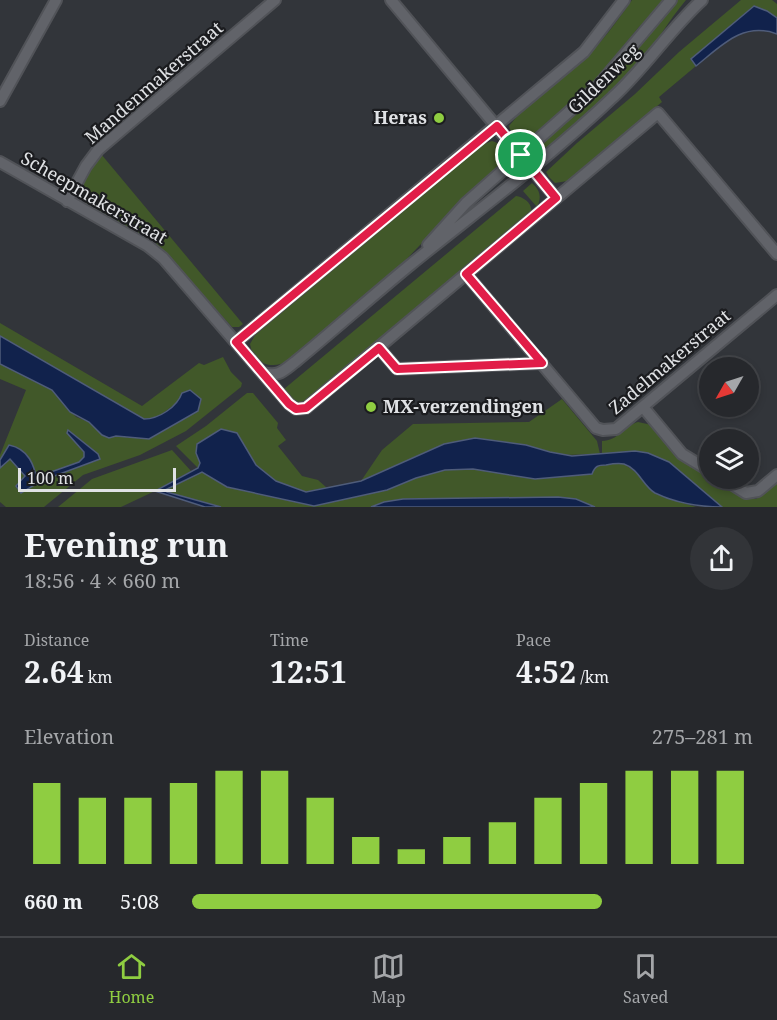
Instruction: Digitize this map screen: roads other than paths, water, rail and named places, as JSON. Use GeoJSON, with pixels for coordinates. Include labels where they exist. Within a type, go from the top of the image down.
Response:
{"type":"FeatureCollection","features":[{"type":"Feature","properties":{"kind":"street"},"geometry":{"type":"LineString","coordinates":[[0,101],[56,0]]}},
{"type":"Feature","properties":{"kind":"street","name":"Mandenmakerstraat"},"geometry":{"type":"LineString","coordinates":[[67,201],[86,166],[98,150],[275,0]]}},
{"type":"Feature","properties":{"kind":"street"},"geometry":{"type":"LineString","coordinates":[[391,0],[556,198]]}},
{"type":"Feature","properties":{"kind":"street"},"geometry":{"type":"LineString","coordinates":[[236,342],[584,51],[624,0]]}},
{"type":"Feature","properties":{"kind":"street","name":"Gildenweg"},"geometry":{"type":"LineString","coordinates":[[410,266],[466,203],[611,74],[671,0]]}},
{"type":"Feature","properties":{"kind":"street","name":"Gildenweg"},"geometry":{"type":"LineString","coordinates":[[263,373],[273,376],[281,373],[532,168],[614,97],[652,57],[685,15],[702,0]]}},
{"type":"Feature","properties":{"kind":"street"},"geometry":{"type":"LineString","coordinates":[[542,363],[397,369],[379,348],[658,113],[777,254]]}},
{"type":"Feature","properties":{"kind":"street","name":"Scheepmakerstraat"},"geometry":{"type":"LineString","coordinates":[[0,162],[148,246],[163,258],[289,404],[296,409],[306,408],[379,348]]}},
{"type":"Feature","properties":{"kind":"street","name":"Zadelmakerstraat"},"geometry":{"type":"LineString","coordinates":[[466,274],[596,428],[603,430],[616,429],[777,295]]}},
{"type":"Feature","properties":{"kind":"street"},"geometry":{"type":"LineString","coordinates":[[643,407],[682,454],[699,464]]}},
{"type":"Feature","properties":{"kind":"street"},"geometry":{"type":"LineString","coordinates":[[740,489],[746,493],[758,491],[777,475]]}},
{"type":"Feature","properties":{"kind":"water"},"geometry":{"type":"Polygon","coordinates":[[[754,6],[777,18],[777,34],[765,31],[743,33],[724,44],[696,66],[691,59],[754,6]]]}},
{"type":"Feature","properties":{"kind":"water"},"geometry":{"type":"Polygon","coordinates":[[[0,336],[144,419],[156,417],[167,411],[182,393],[190,390],[201,399],[198,411],[149,439],[116,436],[109,438],[102,435],[89,422],[70,412],[52,390],[0,364],[0,336]]]}},
{"type":"Feature","properties":{"kind":"water"},"geometry":{"type":"Polygon","coordinates":[[[221,429],[237,433],[256,465],[276,481],[306,492],[361,481],[444,444],[475,438],[526,445],[572,456],[635,451],[648,453],[669,462],[722,507],[688,504],[655,493],[629,466],[624,464],[599,466],[592,474],[535,479],[473,469],[445,470],[416,478],[387,490],[314,506],[227,487],[202,472],[165,490],[221,507],[205,507],[155,491],[198,468],[200,463],[196,453],[197,444],[221,429]]]}},
{"type":"Feature","properties":{"kind":"water"},"geometry":{"type":"Polygon","coordinates":[[[68,430],[98,454],[100,459],[49,478],[48,473],[79,462],[84,457],[84,452],[67,433],[68,430]]]}},
{"type":"Feature","properties":{"kind":"water"},"geometry":{"type":"Polygon","coordinates":[[[9,445],[21,450],[30,459],[38,483],[21,493],[16,486],[25,476],[10,459],[0,468],[0,460],[9,445]]]}},
{"type":"Feature","properties":{"kind":"water"},"geometry":{"type":"Polygon","coordinates":[[[558,497],[576,499],[595,507],[371,507],[403,499],[558,497]]]}},
{"type":"Feature","properties":{"kind":"place","name":"Heras"},"geometry":{"type":"Point","coordinates":[439,118]}},
{"type":"Feature","properties":{"kind":"place","name":"MX-verzendingen"},"geometry":{"type":"Point","coordinates":[371,407]}}]}
